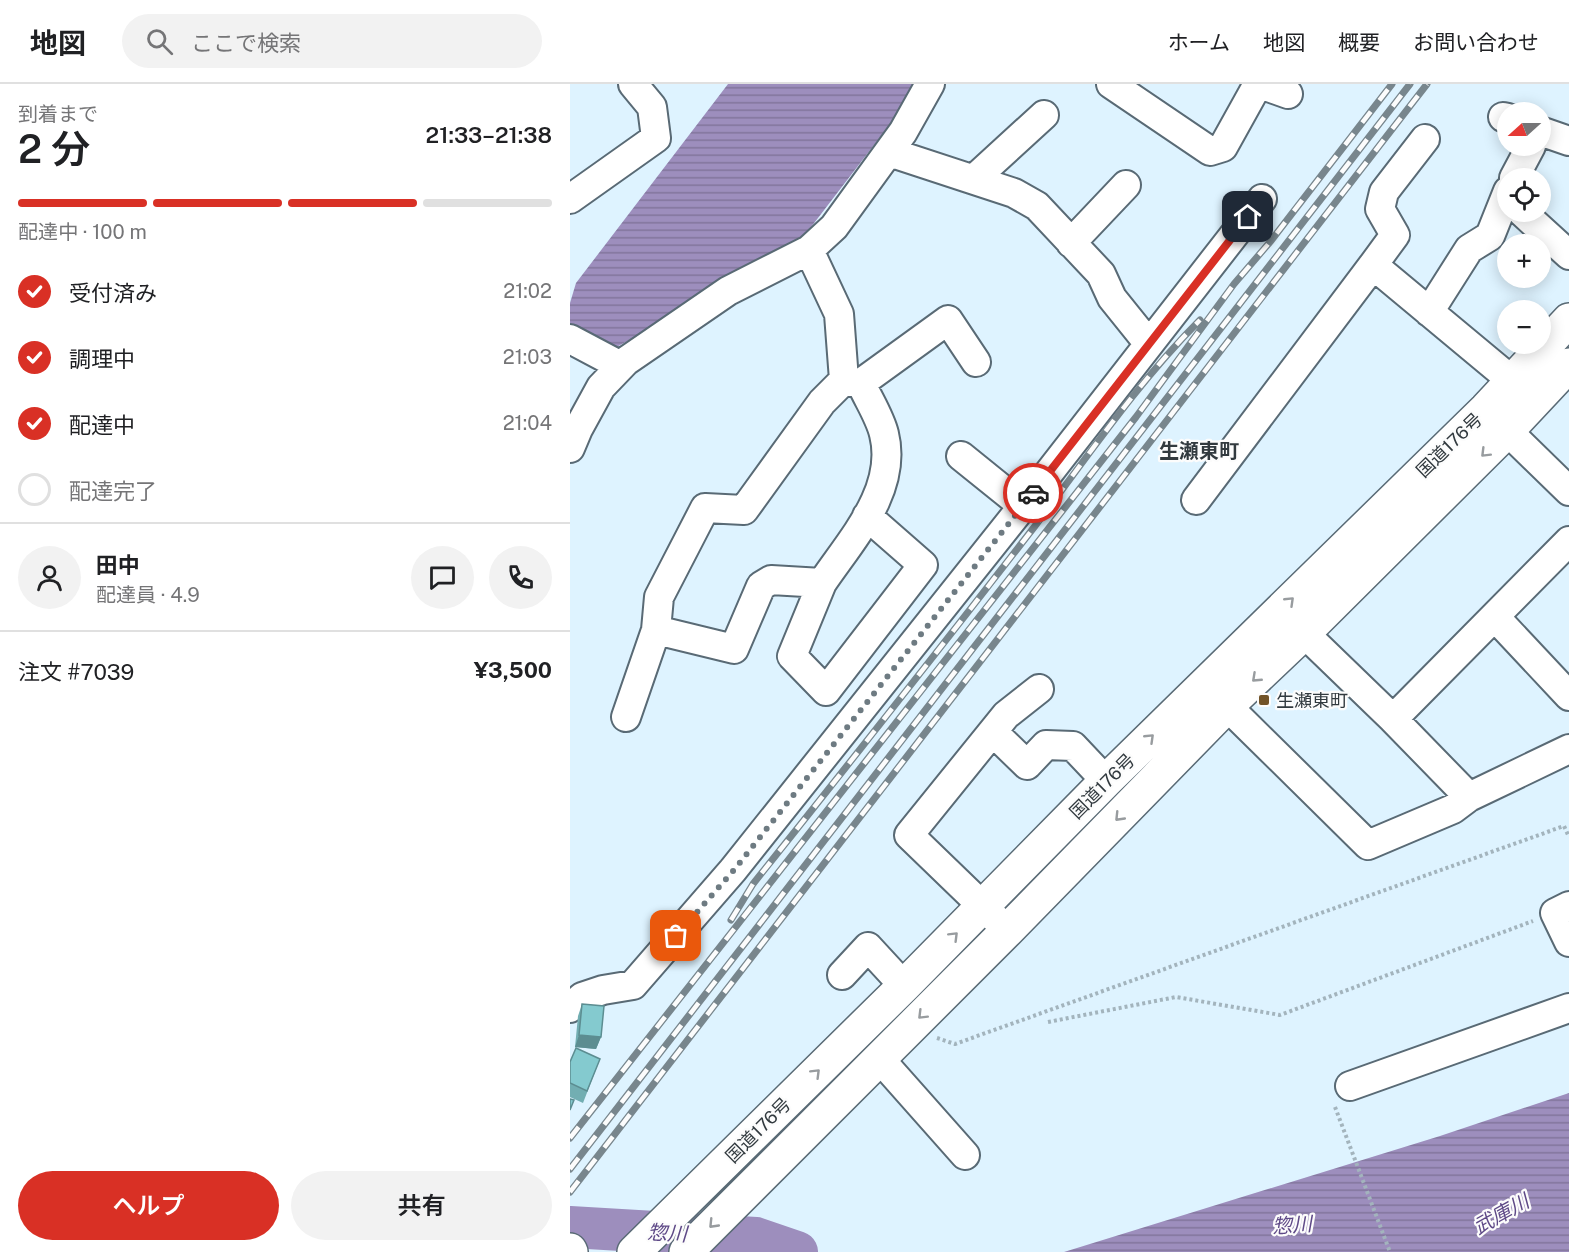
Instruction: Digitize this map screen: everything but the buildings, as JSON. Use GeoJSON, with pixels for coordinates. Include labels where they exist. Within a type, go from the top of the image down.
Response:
{"type":"FeatureCollection","features":[{"type":"Feature","properties":{"kind":"highway","name":"国道176号"},"geometry":{"type":"LineString","coordinates":[[686,1252],[1008,930],[1227,706],[1304,633],[1523,390],[1569,320]]}},
{"type":"Feature","properties":{"kind":"highway","name":"国道176号"},"geometry":{"type":"LineString","coordinates":[[1523,390],[1569,365]]}},
{"type":"Feature","properties":{"kind":"highway","name":"国道176号"},"geometry":{"type":"LineString","coordinates":[[637,1249],[904,986],[1106,781],[1497,420]]}},
{"type":"Feature","properties":{"kind":"street"},"geometry":{"type":"LineString","coordinates":[[570,200],[656,138],[652,107],[633,84]]}},
{"type":"Feature","properties":{"kind":"street"},"geometry":{"type":"LineString","coordinates":[[572,441],[601,387],[621,366],[728,291],[808,250],[834,227],[903,132],[930,84]]}},
{"type":"Feature","properties":{"kind":"street"},"geometry":{"type":"LineString","coordinates":[[1111,84],[1210,151],[1223,147],[1259,84],[1288,94]]}},
{"type":"Feature","properties":{"kind":"street"},"geometry":{"type":"LineString","coordinates":[[974,179],[1044,115]]}},
{"type":"Feature","properties":{"kind":"street"},"geometry":{"type":"LineString","coordinates":[[1551,135],[1569,141]]}},
{"type":"Feature","properties":{"kind":"street"},"geometry":{"type":"LineString","coordinates":[[1196,500],[1395,235],[1380,209],[1384,192],[1425,139]]}},
{"type":"Feature","properties":{"kind":"street"},"geometry":{"type":"LineString","coordinates":[[889,152],[1014,193],[1037,206],[1101,274],[1112,298],[1149,344]]}},
{"type":"Feature","properties":{"kind":"street"},"geometry":{"type":"LineString","coordinates":[[1071,243],[1126,185]]}},
{"type":"Feature","properties":{"kind":"street"},"geometry":{"type":"LineString","coordinates":[[570,1008],[582,997],[603,990],[633,985],[734,870],[1023,506],[1262,199]]}},
{"type":"Feature","properties":{"kind":"street"},"geometry":{"type":"LineString","coordinates":[[1429,312],[1469,249],[1490,236],[1497,222]]}},
{"type":"Feature","properties":{"kind":"street"},"geometry":{"type":"LineString","coordinates":[[1537,222],[1569,255]]}},
{"type":"Feature","properties":{"kind":"street"},"geometry":{"type":"LineString","coordinates":[[808,250],[839,314],[852,382],[884,432],[887,452],[883,483],[867,516],[822,583],[792,656],[826,691],[923,565],[867,516]]}},
{"type":"Feature","properties":{"kind":"street"},"geometry":{"type":"LineString","coordinates":[[1373,265],[1523,390]]}},
{"type":"Feature","properties":{"kind":"street"},"geometry":{"type":"LineString","coordinates":[[626,717],[656,630],[659,597],[705,508],[750,520],[822,402],[948,320],[976,362]]}},
{"type":"Feature","properties":{"kind":"street"},"geometry":{"type":"LineString","coordinates":[[570,339],[621,366]]}},
{"type":"Feature","properties":{"kind":"street"},"geometry":{"type":"LineString","coordinates":[[1497,420],[1569,491]]}},
{"type":"Feature","properties":{"kind":"street"},"geometry":{"type":"LineString","coordinates":[[961,456],[1023,506]]}},
{"type":"Feature","properties":{"kind":"street"},"geometry":{"type":"LineString","coordinates":[[1393,718],[1569,541]]}},
{"type":"Feature","properties":{"kind":"street"},"geometry":{"type":"LineString","coordinates":[[656,630],[734,649],[761,586],[771,580],[822,583]]}},
{"type":"Feature","properties":{"kind":"street"},"geometry":{"type":"LineString","coordinates":[[1495,617],[1569,696]]}},
{"type":"Feature","properties":{"kind":"street"},"geometry":{"type":"LineString","coordinates":[[1304,633],[1393,718],[1469,797]]}},
{"type":"Feature","properties":{"kind":"street"},"geometry":{"type":"LineString","coordinates":[[1008,930],[982,908],[909,835],[1006,715],[1039,689]]}},
{"type":"Feature","properties":{"kind":"street"},"geometry":{"type":"LineString","coordinates":[[1227,706],[1368,845],[1453,809],[1469,797],[1569,748]]}},
{"type":"Feature","properties":{"kind":"street"},"geometry":{"type":"LineString","coordinates":[[993,732],[1027,765],[1046,746],[1073,746],[1106,781]]}},
{"type":"Feature","properties":{"kind":"street"},"geometry":{"type":"LineString","coordinates":[[1562,909],[1569,942]]}},
{"type":"Feature","properties":{"kind":"street"},"geometry":{"type":"LineString","coordinates":[[842,975],[868,947],[904,986]]}},
{"type":"Feature","properties":{"kind":"street"},"geometry":{"type":"LineString","coordinates":[[1342,1094],[1569,1008]]}},
{"type":"Feature","properties":{"kind":"street"},"geometry":{"type":"LineString","coordinates":[[879,1058],[964,1155]]}},
{"type":"Feature","properties":{"kind":"path"},"geometry":{"type":"LineString","coordinates":[[927,1035],[955,1044],[1564,826],[1569,837]]}},
{"type":"Feature","properties":{"kind":"path"},"geometry":{"type":"LineString","coordinates":[[1048,1022],[1176,997],[1280,1015],[1562,909]]}},
{"type":"Feature","properties":{"kind":"path"},"geometry":{"type":"LineString","coordinates":[[1342,1094],[1390,1252]]}},
{"type":"Feature","properties":{"kind":"water"},"geometry":{"type":"Polygon","coordinates":[[[728,84],[914,84],[894,119],[798,244],[615,348],[570,326],[570,303],[576,283],[728,84]]]}},
{"type":"Feature","properties":{"kind":"water","name":"武庫川"},"geometry":{"type":"Polygon","coordinates":[[[1569,1093],[1569,1252],[1064,1252],[1440,1136],[1569,1093]]]}},
{"type":"Feature","properties":{"kind":"waterway","name":"惣川"},"geometry":{"type":"LineString","coordinates":[[570,1227],[756,1238],[797,1252]]}},
{"type":"Feature","properties":{"kind":"railway"},"geometry":{"type":"LineString","coordinates":[[570,1138],[1136,417],[1234,284],[1270,242],[1392,84]]}},
{"type":"Feature","properties":{"kind":"railway"},"geometry":{"type":"LineString","coordinates":[[570,1169],[1410,84]]}},
{"type":"Feature","properties":{"kind":"railway"},"geometry":{"type":"LineString","coordinates":[[570,1192],[1427,84]]}},
{"type":"Feature","properties":{"kind":"railway"},"geometry":{"type":"LineString","coordinates":[[731,920],[753,884],[1000,571],[1114,420],[1156,368],[1200,320]]}},
{"type":"Feature","properties":{"kind":"way so far"},"geometry":{"type":"LineString","coordinates":[[676,936],[734,870],[1033,493]]}},
{"type":"Feature","properties":{"kind":"place","name":"生瀬東町"},"geometry":{"type":"Point","coordinates":[1264,700]}},
{"type":"Feature","properties":{"kind":"district","name":"生瀬東町"},"geometry":{"type":"Point","coordinates":[1199,451]}},
{"type":"Feature","properties":{"kind":"route"},"geometry":{"type":"LineString","coordinates":[[1033,493],[1248,217]]}}]}
